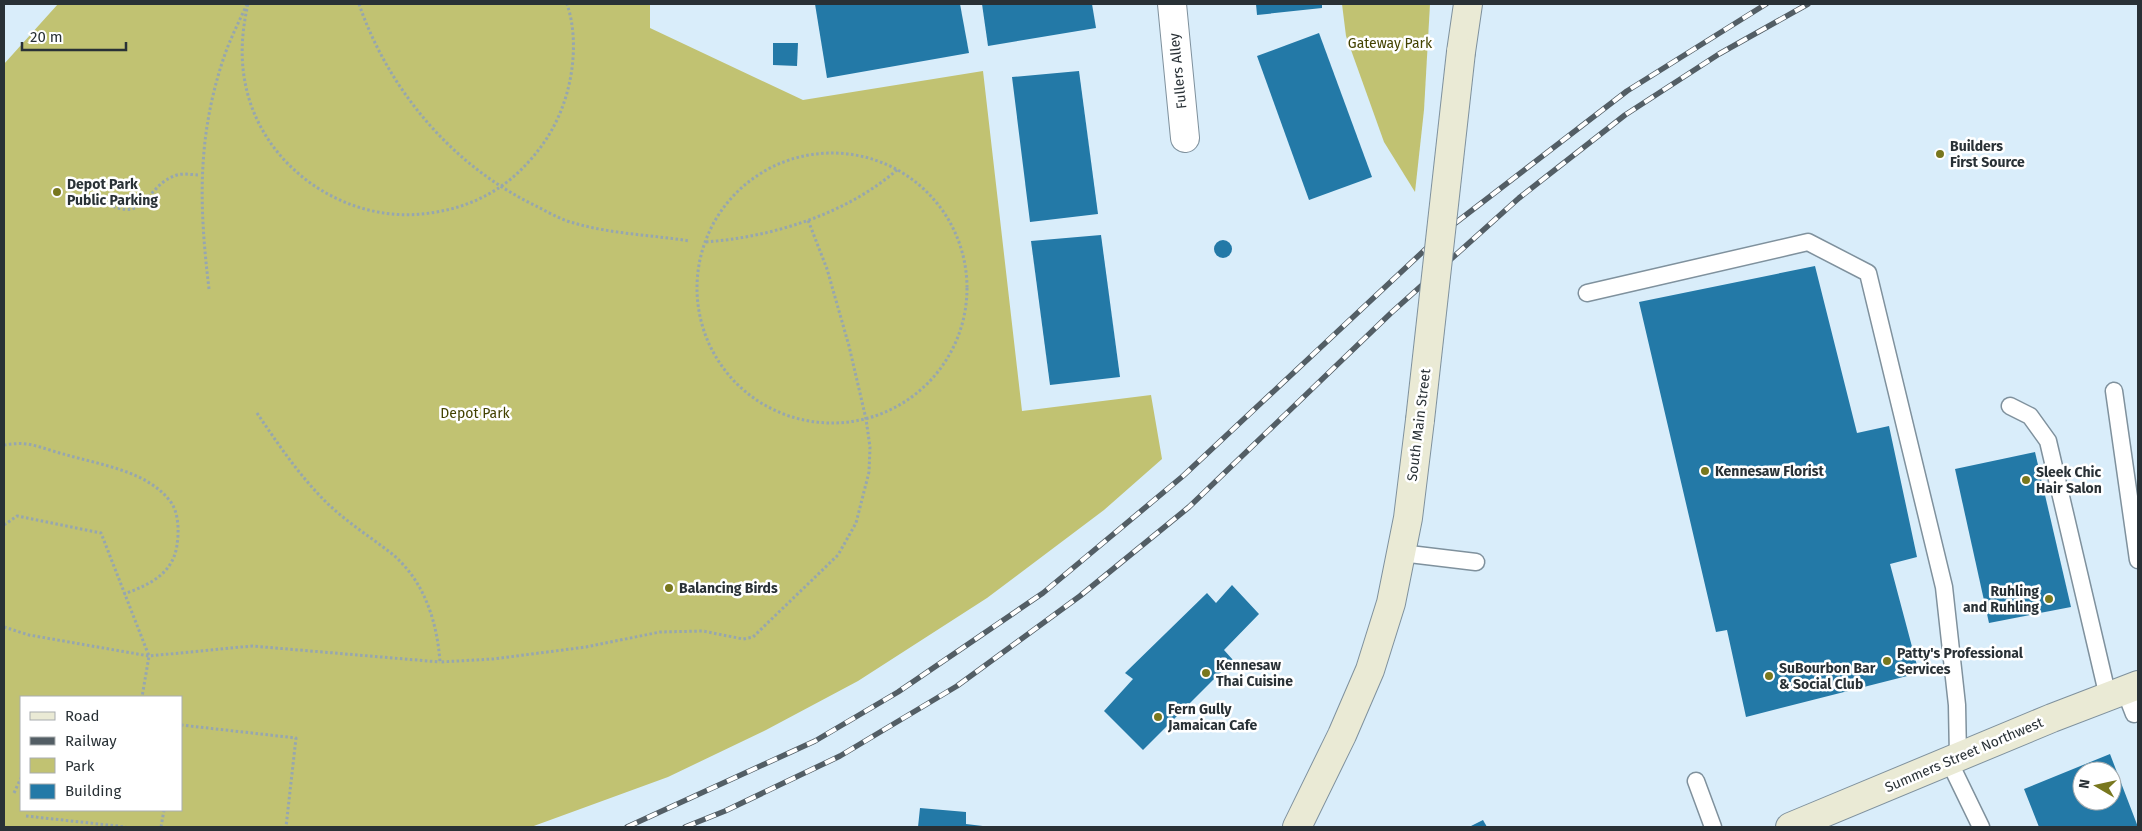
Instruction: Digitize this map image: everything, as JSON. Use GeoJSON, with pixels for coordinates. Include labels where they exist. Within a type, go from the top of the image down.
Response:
{"type":"FeatureCollection","features":[{"type":"Feature","properties":{"kind":"main road","name":"South Main Street"},"geometry":{"type":"LineString","coordinates":[[1297,827],[1342,735],[1370,670],[1391,603],[1408,518],[1468,4]]}},
{"type":"Feature","properties":{"kind":"main road","name":"Summers Street Northwest"},"geometry":{"type":"LineString","coordinates":[[1790,827],[1954,759],[2126,697]]}},
{"type":"Feature","properties":{"kind":"street","name":"Fullers Alley"},"geometry":{"type":"LineString","coordinates":[[1172,4],[1185,138]]}},
{"type":"Feature","properties":{"kind":"lane"},"geometry":{"type":"LineString","coordinates":[[1587,293],[1808,242],[1868,273],[1944,587],[1957,705],[1954,759],[1981,827]]}},
{"type":"Feature","properties":{"kind":"lane"},"geometry":{"type":"LineString","coordinates":[[2114,391],[2138,560]]}},
{"type":"Feature","properties":{"kind":"lane"},"geometry":{"type":"LineString","coordinates":[[2010,406],[2030,416],[2048,441],[2126,697]]}},
{"type":"Feature","properties":{"kind":"lane"},"geometry":{"type":"LineString","coordinates":[[1401,553],[1476,562]]}},
{"type":"Feature","properties":{"kind":"lane"},"geometry":{"type":"LineString","coordinates":[[1696,781],[1714,827]]}},
{"type":"Feature","properties":{"kind":"path"},"geometry":{"type":"LineString","coordinates":[[209,289],[202,237],[200,175],[208,113],[224,56],[248,4]]}},
{"type":"Feature","properties":{"kind":"path"},"geometry":{"type":"LineString","coordinates":[[248,4],[244,24],[242,54],[245,84],[254,112],[273,146],[286,162],[307,182],[333,198],[360,209],[389,215],[419,215],[448,210],[476,201],[502,186],[524,168],[542,145],[557,121],[567,94],[572,65],[572,36],[567,4]]}},
{"type":"Feature","properties":{"kind":"path"},"geometry":{"type":"LineString","coordinates":[[359,4],[370,36],[407,98],[433,129],[469,163],[518,198],[586,226],[690,241]]}},
{"type":"Feature","properties":{"kind":"path"},"geometry":{"type":"LineString","coordinates":[[822,153],[848,154],[865,157],[898,169],[926,191],[938,204],[952,227],[962,251],[967,278],[966,305],[960,331],[953,347],[934,377],[914,396],[892,410],[866,419],[840,423],[814,422],[788,416],[764,405],[742,389],[724,369],[710,346],[701,321],[699,268],[705,242],[716,219],[732,198],[751,180],[773,166],[798,157],[822,153]]}},
{"type":"Feature","properties":{"kind":"path"},"geometry":{"type":"LineString","coordinates":[[705,242],[736,240],[808,220],[864,194],[882,183],[898,169]]}},
{"type":"Feature","properties":{"kind":"path"},"geometry":{"type":"LineString","coordinates":[[104,202],[123,211],[136,209],[164,182],[178,174],[200,175]]}},
{"type":"Feature","properties":{"kind":"path"},"geometry":{"type":"LineString","coordinates":[[4,627],[29,635],[149,656],[252,646],[440,662],[494,659],[586,646],[660,632],[703,631],[742,639],[753,637],[765,628],[838,555],[856,523],[870,472],[870,447],[866,419],[834,293],[808,220]]}},
{"type":"Feature","properties":{"kind":"path"},"geometry":{"type":"LineString","coordinates":[[257,413],[287,458],[325,501],[361,532],[392,554],[409,573],[433,613],[438,637],[440,662]]}},
{"type":"Feature","properties":{"kind":"path"},"geometry":{"type":"LineString","coordinates":[[4,445],[26,444],[130,473],[158,489],[171,502],[177,517],[178,538],[176,554],[169,567],[148,586],[124,594]]}},
{"type":"Feature","properties":{"kind":"path"},"geometry":{"type":"LineString","coordinates":[[4,525],[16,516],[101,533],[149,656],[142,696]]}},
{"type":"Feature","properties":{"kind":"path"},"geometry":{"type":"LineString","coordinates":[[182,725],[296,738],[286,827]]}},
{"type":"Feature","properties":{"kind":"path"},"geometry":{"type":"LineString","coordinates":[[14,793],[20,780]]}},
{"type":"Feature","properties":{"kind":"path"},"geometry":{"type":"LineString","coordinates":[[162,827],[164,811]]}},
{"type":"Feature","properties":{"kind":"path"},"geometry":{"type":"LineString","coordinates":[[26,816],[126,827]]}},
{"type":"Feature","properties":{"kind":"green space","name":"Depot Park"},"geometry":{"type":"Polygon","coordinates":[[[58,4],[650,4],[650,28],[803,100],[983,71],[1022,411],[1151,395],[1162,459],[1104,510],[987,598],[858,681],[766,730],[668,777],[531,827],[4,827],[4,64],[58,4]]]}},
{"type":"Feature","properties":{"kind":"green space","name":"Gateway Park"},"geometry":{"type":"Polygon","coordinates":[[[1342,4],[1430,4],[1424,110],[1415,192],[1384,142],[1346,36],[1342,4]]]}},
{"type":"Feature","properties":{"kind":"building"},"geometry":{"type":"Polygon","coordinates":[[[815,4],[960,4],[969,53],[827,78],[815,4]]]}},
{"type":"Feature","properties":{"kind":"building"},"geometry":{"type":"Polygon","coordinates":[[[982,4],[1092,4],[1096,28],[988,46],[982,4]]]}},
{"type":"Feature","properties":{"kind":"building"},"geometry":{"type":"Polygon","coordinates":[[[1256,4],[1322,4],[1322,8],[1257,15],[1256,4]]]}},
{"type":"Feature","properties":{"kind":"building"},"geometry":{"type":"Polygon","coordinates":[[[1319,33],[1372,177],[1309,200],[1257,56],[1319,33]]]}},
{"type":"Feature","properties":{"kind":"building"},"geometry":{"type":"Polygon","coordinates":[[[773,43],[798,43],[797,66],[773,65],[773,43]]]}},
{"type":"Feature","properties":{"kind":"building"},"geometry":{"type":"Polygon","coordinates":[[[1079,71],[1098,214],[1030,222],[1012,77],[1079,71]]]}},
{"type":"Feature","properties":{"kind":"building"},"geometry":{"type":"Polygon","coordinates":[[[1101,235],[1120,377],[1050,385],[1031,241],[1101,235]]]}},
{"type":"Feature","properties":{"kind":"building"},"geometry":{"type":"Polygon","coordinates":[[[1219,240],[1227,240],[1232,245],[1230,256],[1219,258],[1214,253],[1214,245],[1219,240]]]}},
{"type":"Feature","properties":{"kind":"building"},"geometry":{"type":"Polygon","coordinates":[[[1815,266],[1857,433],[1889,426],[1917,557],[1890,564],[1919,673],[1746,717],[1727,630],[1716,632],[1639,302],[1815,266]]]}},
{"type":"Feature","properties":{"kind":"building"},"geometry":{"type":"Polygon","coordinates":[[[2035,452],[2071,607],[1989,623],[1955,469],[2035,452]]]}},
{"type":"Feature","properties":{"kind":"building"},"geometry":{"type":"Polygon","coordinates":[[[1232,585],[1259,614],[1224,650],[1233,660],[1143,750],[1104,711],[1133,679],[1125,673],[1207,593],[1216,603],[1232,585]]]}},
{"type":"Feature","properties":{"kind":"building"},"geometry":{"type":"Polygon","coordinates":[[[2110,754],[2113,761],[2093,761],[2110,754]]]}},
{"type":"Feature","properties":{"kind":"building"},"geometry":{"type":"Polygon","coordinates":[[[2072,769],[2072,811],[2122,811],[2122,785],[2138,827],[2039,827],[2024,789],[2072,769]]]}},
{"type":"Feature","properties":{"kind":"building"},"geometry":{"type":"Polygon","coordinates":[[[920,808],[966,812],[966,824],[991,827],[918,827],[920,808]]]}},
{"type":"Feature","properties":{"kind":"building"},"geometry":{"type":"Polygon","coordinates":[[[1483,820],[1487,827],[1469,827],[1483,820]]]}},
{"type":"Feature","properties":{"kind":"railway"},"geometry":{"type":"LineString","coordinates":[[627,827],[815,741],[898,692],[1043,593],[1183,476],[1445,231],[1627,91],[1766,4]]}},
{"type":"Feature","properties":{"kind":"railway"},"geometry":{"type":"LineString","coordinates":[[685,827],[725,811],[840,756],[957,686],[1080,596],[1189,507],[1391,313],[1519,198],[1625,115],[1719,54],[1808,4]]}},
{"type":"Feature","properties":{"kind":"place","name":"Builders First Source"},"geometry":{"type":"Point","coordinates":[1940,154]}},
{"type":"Feature","properties":{"kind":"place","name":"Depot Park Public Parking"},"geometry":{"type":"Point","coordinates":[57,192]}},
{"type":"Feature","properties":{"kind":"place","name":"Kennesaw Florist"},"geometry":{"type":"Point","coordinates":[1705,471]}},
{"type":"Feature","properties":{"kind":"place","name":"Sleek Chic Hair Salon"},"geometry":{"type":"Point","coordinates":[2026,480]}},
{"type":"Feature","properties":{"kind":"place","name":"Balancing Birds"},"geometry":{"type":"Point","coordinates":[669,588]}},
{"type":"Feature","properties":{"kind":"place","name":"Ruhling and Ruhling"},"geometry":{"type":"Point","coordinates":[2049,599]}},
{"type":"Feature","properties":{"kind":"place","name":"Patty's Professional Services"},"geometry":{"type":"Point","coordinates":[1887,661]}},
{"type":"Feature","properties":{"kind":"place","name":"Kennesaw Thai Cuisine"},"geometry":{"type":"Point","coordinates":[1206,673]}},
{"type":"Feature","properties":{"kind":"place","name":"SuBourbon Bar & Social Club"},"geometry":{"type":"Point","coordinates":[1769,676]}},
{"type":"Feature","properties":{"kind":"place","name":"Fern Gully Jamaican Cafe"},"geometry":{"type":"Point","coordinates":[1158,717]}}]}
